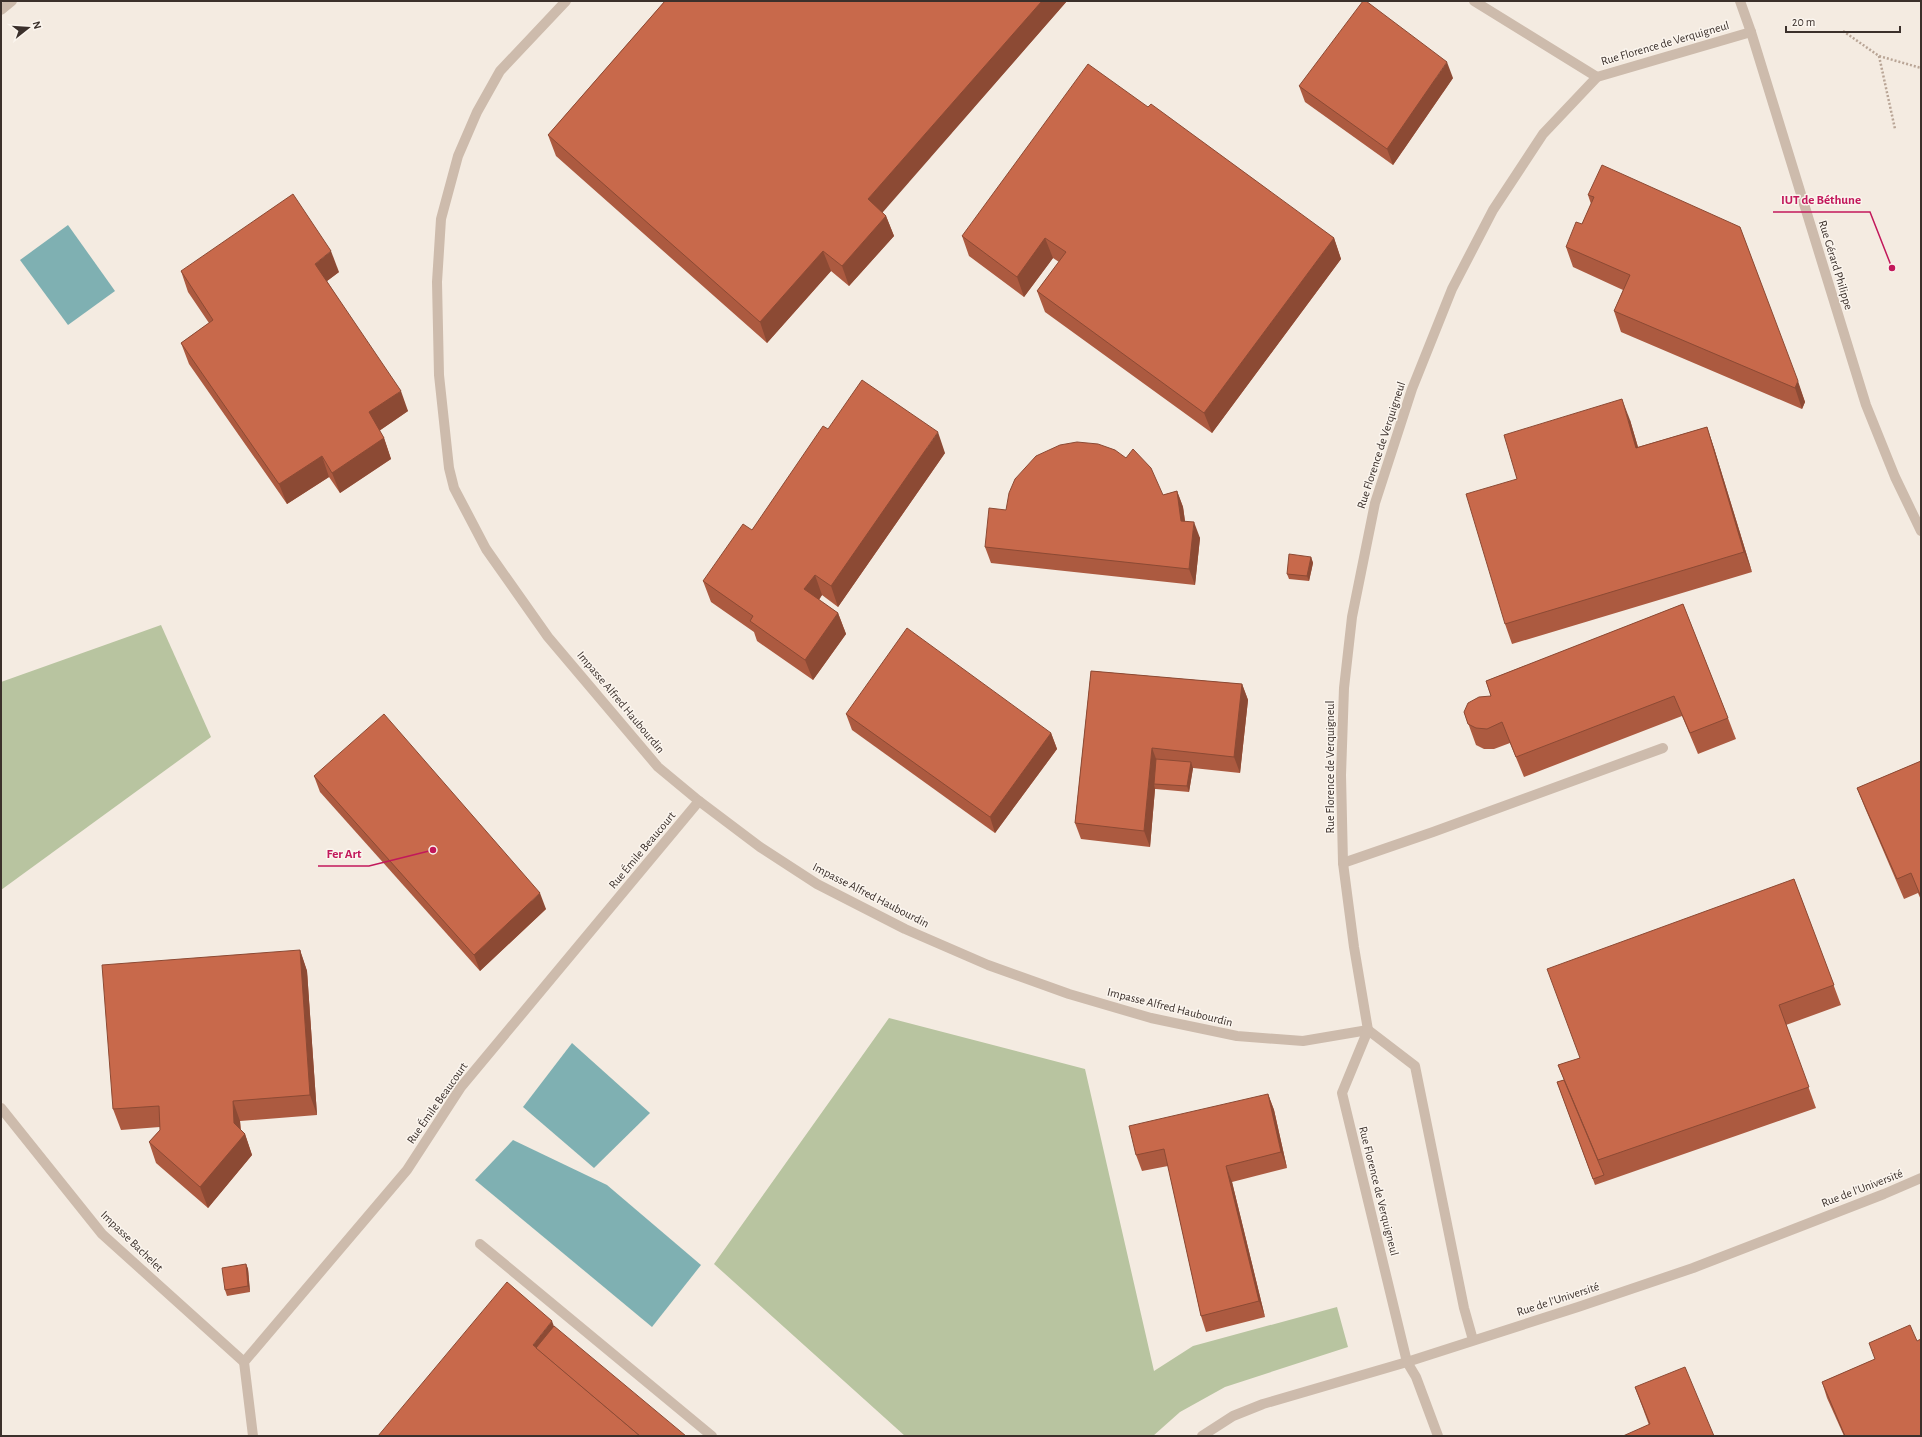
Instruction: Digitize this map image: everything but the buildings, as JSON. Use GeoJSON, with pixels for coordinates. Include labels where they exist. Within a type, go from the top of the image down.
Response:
{"type":"FeatureCollection","features":[{"type":"Feature","properties":{"kind":"street"},"geometry":{"type":"LineString","coordinates":[[1,10],[12,1]]}},
{"type":"Feature","properties":{"kind":"street","name":"Impasse Alfred Haubourdin"},"geometry":{"type":"LineString","coordinates":[[566,1],[500,71],[477,112],[458,156],[441,219],[437,282],[439,375],[449,468],[454,488],[486,549],[548,637],[658,766],[700,801],[760,847],[817,884],[912,932],[988,965],[1068,994],[1151,1018],[1237,1036],[1303,1040],[1368,1030]]}},
{"type":"Feature","properties":{"kind":"street"},"geometry":{"type":"LineString","coordinates":[[1474,1],[1597,77]]}},
{"type":"Feature","properties":{"kind":"street","name":"Rue Gérard Philippe"},"geometry":{"type":"LineString","coordinates":[[1740,1],[1751,32],[1866,405],[1895,477],[1921,531]]}},
{"type":"Feature","properties":{"kind":"street","name":"Rue Florence de Verquigneul"},"geometry":{"type":"LineString","coordinates":[[1438,1436],[1416,1377],[1407,1362],[1342,1093],[1368,1030],[1354,947],[1343,863],[1341,775],[1344,688],[1352,617],[1367,541],[1380,487],[1412,389],[1452,289],[1490,216],[1543,134],[1597,77],[1751,32]]}},
{"type":"Feature","properties":{"kind":"street"},"geometry":{"type":"LineString","coordinates":[[1343,863],[1433,832],[1663,748]]}},
{"type":"Feature","properties":{"kind":"street","name":"Rue Émile Beaucourt"},"geometry":{"type":"LineString","coordinates":[[244,1362],[408,1170],[461,1086],[700,801]]}},
{"type":"Feature","properties":{"kind":"street"},"geometry":{"type":"LineString","coordinates":[[1368,1030],[1415,1066],[1464,1308],[1473,1340]]}},
{"type":"Feature","properties":{"kind":"street","name":"Impasse Bachelet"},"geometry":{"type":"LineString","coordinates":[[1,1108],[102,1234],[244,1362]]}},
{"type":"Feature","properties":{"kind":"street","name":"Rue de l'Université"},"geometry":{"type":"LineString","coordinates":[[1202,1436],[1233,1416],[1264,1404],[1407,1362],[1693,1268],[1884,1194],[1921,1178]]}},
{"type":"Feature","properties":{"kind":"street"},"geometry":{"type":"LineString","coordinates":[[480,1244],[712,1436]]}},
{"type":"Feature","properties":{"kind":"street"},"geometry":{"type":"LineString","coordinates":[[244,1362],[253,1436]]}},
{"type":"Feature","properties":{"kind":"path"},"geometry":{"type":"LineString","coordinates":[[1843,31],[1879,56],[1921,68]]}},
{"type":"Feature","properties":{"kind":"path"},"geometry":{"type":"LineString","coordinates":[[1879,56],[1895,129]]}},
{"type":"Feature","properties":{"kind":"green space"},"geometry":{"type":"Polygon","coordinates":[[[161,625],[211,737],[1,890],[1,682],[161,625]]]}},
{"type":"Feature","properties":{"kind":"green space"},"geometry":{"type":"Polygon","coordinates":[[[889,1018],[1085,1069],[1154,1371],[1193,1346],[1337,1307],[1348,1347],[1225,1387],[1180,1412],[1153,1436],[905,1436],[714,1264],[889,1018]]]}},
{"type":"Feature","properties":{"kind":"water"},"geometry":{"type":"Polygon","coordinates":[[[68,225],[115,291],[68,325],[20,260],[68,225]]]}},
{"type":"Feature","properties":{"kind":"water"},"geometry":{"type":"Polygon","coordinates":[[[572,1043],[650,1113],[594,1168],[523,1107],[572,1043]]]}},
{"type":"Feature","properties":{"kind":"water"},"geometry":{"type":"Polygon","coordinates":[[[513,1140],[607,1185],[701,1265],[652,1327],[475,1180],[513,1140]]]}},
{"type":"Feature","properties":{"kind":"place","name":"IUT de Béthune"},"geometry":{"type":"Point","coordinates":[1892,268]}},
{"type":"Feature","properties":{"kind":"place","name":"Fer Art"},"geometry":{"type":"Point","coordinates":[433,850]}}]}
